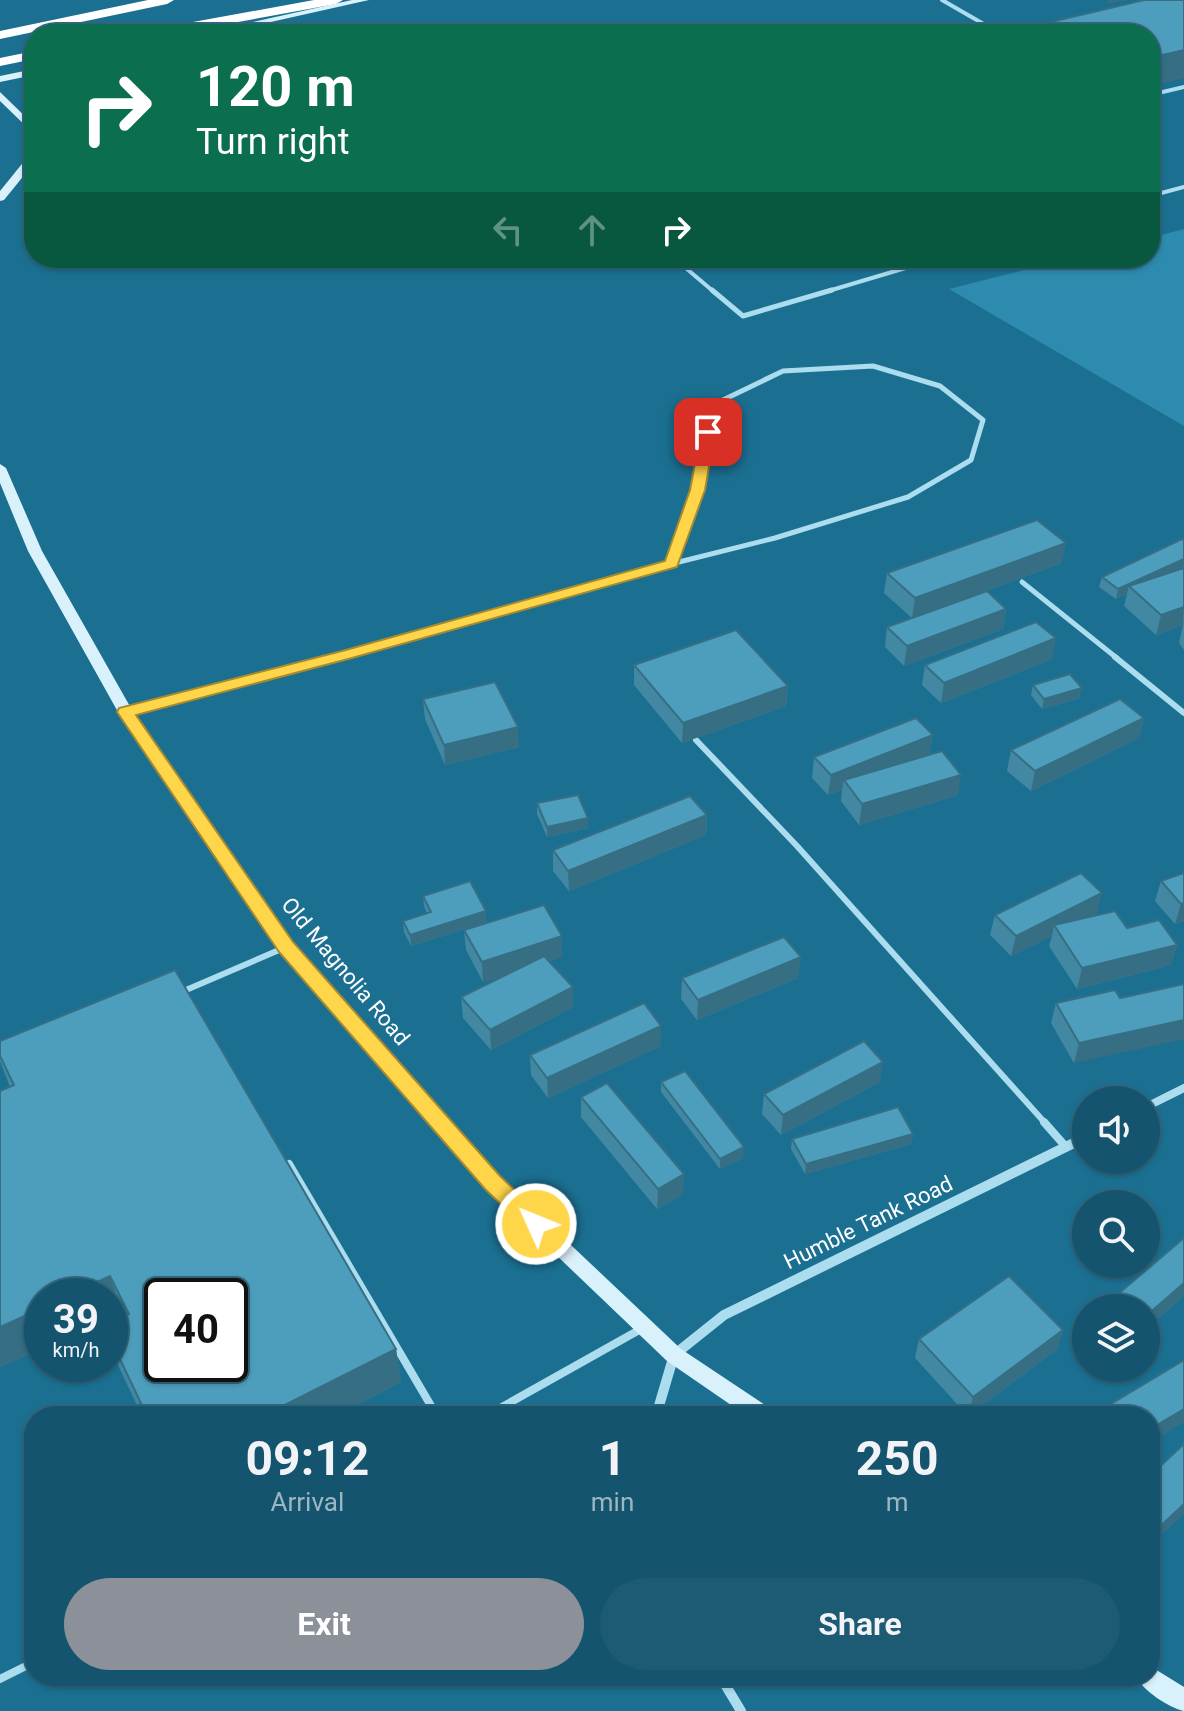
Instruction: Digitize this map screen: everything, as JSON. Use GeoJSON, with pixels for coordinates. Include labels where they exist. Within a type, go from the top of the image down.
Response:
{"type":"FeatureCollection","features":[{"type":"Feature","properties":{"kind":"highway"},"geometry":{"type":"LineString","coordinates":[[52,24],[167,0]]}},
{"type":"Feature","properties":{"kind":"highway"},"geometry":{"type":"LineString","coordinates":[[204,24],[336,0]]}},
{"type":"Feature","properties":{"kind":"highway"},"geometry":{"type":"LineString","coordinates":[[0,35],[24,30]]}},
{"type":"Feature","properties":{"kind":"highway"},"geometry":{"type":"LineString","coordinates":[[0,62],[24,57]]}},
{"type":"Feature","properties":{"kind":"street"},"geometry":{"type":"LineString","coordinates":[[251,24],[365,0]]}},
{"type":"Feature","properties":{"kind":"street"},"geometry":{"type":"LineString","coordinates":[[0,79],[24,74]]}},
{"type":"Feature","properties":{"kind":"street"},"geometry":{"type":"LineString","coordinates":[[0,95],[24,120]]}},
{"type":"Feature","properties":{"kind":"street"},"geometry":{"type":"LineString","coordinates":[[0,198],[24,168]]}},
{"type":"Feature","properties":{"kind":"street","name":"Old Magnolia Road"},"geometry":{"type":"LineString","coordinates":[[0,468],[35,551],[125,712],[286,947],[493,1183],[674,1355],[749,1406]]}},
{"type":"Feature","properties":{"kind":"street"},"geometry":{"type":"LineString","coordinates":[[1160,1100],[1184,1088]]}},
{"type":"Feature","properties":{"kind":"street","name":"Humble Tank Road"},"geometry":{"type":"LineString","coordinates":[[674,1355],[724,1315],[1072,1144]]}},
{"type":"Feature","properties":{"kind":"street"},"geometry":{"type":"LineString","coordinates":[[659,1406],[674,1355]]}},
{"type":"Feature","properties":{"kind":"street"},"geometry":{"type":"LineString","coordinates":[[1160,1685],[1184,1701]]}},
{"type":"Feature","properties":{"kind":"street"},"geometry":{"type":"LineString","coordinates":[[726,1686],[741,1711]]}},
{"type":"Feature","properties":{"kind":"lane"},"geometry":{"type":"LineString","coordinates":[[942,0],[984,24]]}},
{"type":"Feature","properties":{"kind":"lane"},"geometry":{"type":"LineString","coordinates":[[1160,93],[1184,87]]}},
{"type":"Feature","properties":{"kind":"lane"},"geometry":{"type":"LineString","coordinates":[[1160,193],[1184,187]]}},
{"type":"Feature","properties":{"kind":"lane"},"geometry":{"type":"LineString","coordinates":[[686,268],[743,316],[905,268]]}},
{"type":"Feature","properties":{"kind":"lane"},"geometry":{"type":"LineString","coordinates":[[125,712],[775,538],[908,497],[971,460],[983,420],[940,386],[873,366],[783,371],[723,400],[708,432],[697,490],[671,564]]}},
{"type":"Feature","properties":{"kind":"lane"},"geometry":{"type":"LineString","coordinates":[[1022,582],[1184,713]]}},
{"type":"Feature","properties":{"kind":"lane"},"geometry":{"type":"LineString","coordinates":[[696,740],[797,846],[1066,1147]]}},
{"type":"Feature","properties":{"kind":"lane"},"geometry":{"type":"LineString","coordinates":[[169,997],[286,947]]}},
{"type":"Feature","properties":{"kind":"lane"},"geometry":{"type":"LineString","coordinates":[[183,991],[191,1005]]}},
{"type":"Feature","properties":{"kind":"lane"},"geometry":{"type":"LineString","coordinates":[[282,1154],[431,1406]]}},
{"type":"Feature","properties":{"kind":"lane"},"geometry":{"type":"LineString","coordinates":[[504,1406],[644,1327]]}},
{"type":"Feature","properties":{"kind":"lane"},"geometry":{"type":"LineString","coordinates":[[0,1679],[24,1667]]}},
{"type":"Feature","properties":{"kind":"shaded area"},"geometry":{"type":"Polygon","coordinates":[[[1184,229],[1184,426],[949,289],[1032,268],[1160,268],[1160,235],[1184,229]]]}},
{"type":"Feature","properties":{"kind":"building"},"geometry":{"type":"Polygon","coordinates":[[[1144,0],[1184,0],[1184,50],[1160,56],[1160,24],[1042,24],[1144,0]]]}},
{"type":"Feature","properties":{"kind":"building"},"geometry":{"type":"Polygon","coordinates":[[[1037,520],[1066,543],[915,598],[887,573],[1037,520]]]}},
{"type":"Feature","properties":{"kind":"building"},"geometry":{"type":"Polygon","coordinates":[[[1182,539],[1184,559],[1118,589],[1102,577],[1182,539]]]}},
{"type":"Feature","properties":{"kind":"building"},"geometry":{"type":"Polygon","coordinates":[[[1184,568],[1184,607],[1161,615],[1129,586],[1184,568]]]}},
{"type":"Feature","properties":{"kind":"building"},"geometry":{"type":"Polygon","coordinates":[[[987,591],[1006,609],[907,646],[887,627],[987,591]]]}},
{"type":"Feature","properties":{"kind":"building"},"geometry":{"type":"Polygon","coordinates":[[[1036,622],[1056,638],[944,683],[925,665],[1036,622]]]}},
{"type":"Feature","properties":{"kind":"building"},"geometry":{"type":"Polygon","coordinates":[[[736,630],[788,686],[683,723],[634,665],[736,630]]]}},
{"type":"Feature","properties":{"kind":"building"},"geometry":{"type":"Polygon","coordinates":[[[1070,674],[1082,688],[1044,699],[1033,685],[1070,674]]]}},
{"type":"Feature","properties":{"kind":"building"},"geometry":{"type":"Polygon","coordinates":[[[495,682],[518,727],[444,745],[423,699],[495,682]]]}},
{"type":"Feature","properties":{"kind":"building"},"geometry":{"type":"Polygon","coordinates":[[[1120,699],[1144,718],[1035,771],[1011,750],[1120,699]]]}},
{"type":"Feature","properties":{"kind":"building"},"geometry":{"type":"Polygon","coordinates":[[[916,718],[933,735],[831,775],[814,757],[916,718]]]}},
{"type":"Feature","properties":{"kind":"building"},"geometry":{"type":"Polygon","coordinates":[[[942,751],[961,775],[862,804],[844,780],[942,751]]]}},
{"type":"Feature","properties":{"kind":"building"},"geometry":{"type":"Polygon","coordinates":[[[578,795],[588,818],[547,827],[537,803],[578,795]]]}},
{"type":"Feature","properties":{"kind":"building"},"geometry":{"type":"Polygon","coordinates":[[[690,796],[707,815],[568,871],[553,850],[690,796]]]}},
{"type":"Feature","properties":{"kind":"building"},"geometry":{"type":"Polygon","coordinates":[[[1081,873],[1102,893],[1016,936],[995,915],[1081,873]]]}},
{"type":"Feature","properties":{"kind":"building"},"geometry":{"type":"Polygon","coordinates":[[[1184,873],[1184,903],[1181,904],[1161,881],[1184,873]]]}},
{"type":"Feature","properties":{"kind":"building"},"geometry":{"type":"Polygon","coordinates":[[[470,881],[486,911],[410,935],[403,921],[431,912],[423,896],[470,881]]]}},
{"type":"Feature","properties":{"kind":"building"},"geometry":{"type":"Polygon","coordinates":[[[544,905],[562,936],[482,962],[464,930],[544,905]]]}},
{"type":"Feature","properties":{"kind":"building"},"geometry":{"type":"Polygon","coordinates":[[[1115,911],[1127,928],[1159,920],[1177,945],[1082,968],[1054,925],[1115,911]]]}},
{"type":"Feature","properties":{"kind":"building"},"geometry":{"type":"Polygon","coordinates":[[[784,937],[801,957],[698,1000],[682,978],[784,937]]]}},
{"type":"Feature","properties":{"kind":"building"},"geometry":{"type":"Polygon","coordinates":[[[544,956],[573,987],[490,1030],[461,997],[544,956]]]}},
{"type":"Feature","properties":{"kind":"building"},"geometry":{"type":"Polygon","coordinates":[[[175,970],[396,1349],[283,1406],[142,1406],[128,1376],[128,1278],[24,1278],[24,1316],[0,1327],[0,1091],[14,1085],[0,1056],[0,1041],[175,970]]]}},
{"type":"Feature","properties":{"kind":"building"},"geometry":{"type":"Polygon","coordinates":[[[1184,984],[1184,1020],[1079,1043],[1056,1003],[1115,990],[1120,998],[1184,984]]]}},
{"type":"Feature","properties":{"kind":"building"},"geometry":{"type":"Polygon","coordinates":[[[644,1003],[661,1026],[547,1078],[530,1055],[644,1003]]]}},
{"type":"Feature","properties":{"kind":"building"},"geometry":{"type":"Polygon","coordinates":[[[864,1041],[883,1062],[783,1115],[764,1094],[864,1041]]]}},
{"type":"Feature","properties":{"kind":"building"},"geometry":{"type":"Polygon","coordinates":[[[685,1071],[744,1147],[720,1159],[661,1082],[685,1071]]]}},
{"type":"Feature","properties":{"kind":"building"},"geometry":{"type":"Polygon","coordinates":[[[607,1083],[684,1174],[658,1189],[581,1097],[607,1083]]]}},
{"type":"Feature","properties":{"kind":"building"},"geometry":{"type":"Polygon","coordinates":[[[898,1107],[913,1134],[806,1164],[792,1139],[898,1107]]]}},
{"type":"Feature","properties":{"kind":"building"},"geometry":{"type":"Polygon","coordinates":[[[1184,1238],[1184,1283],[1160,1304],[1160,1294],[1118,1294],[1137,1278],[1160,1278],[1160,1258],[1184,1238]]]}},
{"type":"Feature","properties":{"kind":"building"},"geometry":{"type":"Polygon","coordinates":[[[1009,1276],[1063,1330],[973,1397],[919,1339],[1009,1276]]]}},
{"type":"Feature","properties":{"kind":"building"},"geometry":{"type":"Polygon","coordinates":[[[1184,1360],[1184,1409],[1160,1423],[1160,1406],[1108,1406],[1147,1382],[1160,1382],[1160,1374],[1184,1360]]]}},
{"type":"Feature","properties":{"kind":"building"},"geometry":{"type":"Polygon","coordinates":[[[1184,1444],[1184,1504],[1160,1527],[1160,1467],[1184,1444]]]}},
{"type":"Feature","properties":{"kind":"route"},"geometry":{"type":"LineString","coordinates":[[536,1224],[493,1183],[286,947],[125,712],[346,655],[604,580],[671,564],[697,490],[708,432]]}}]}
